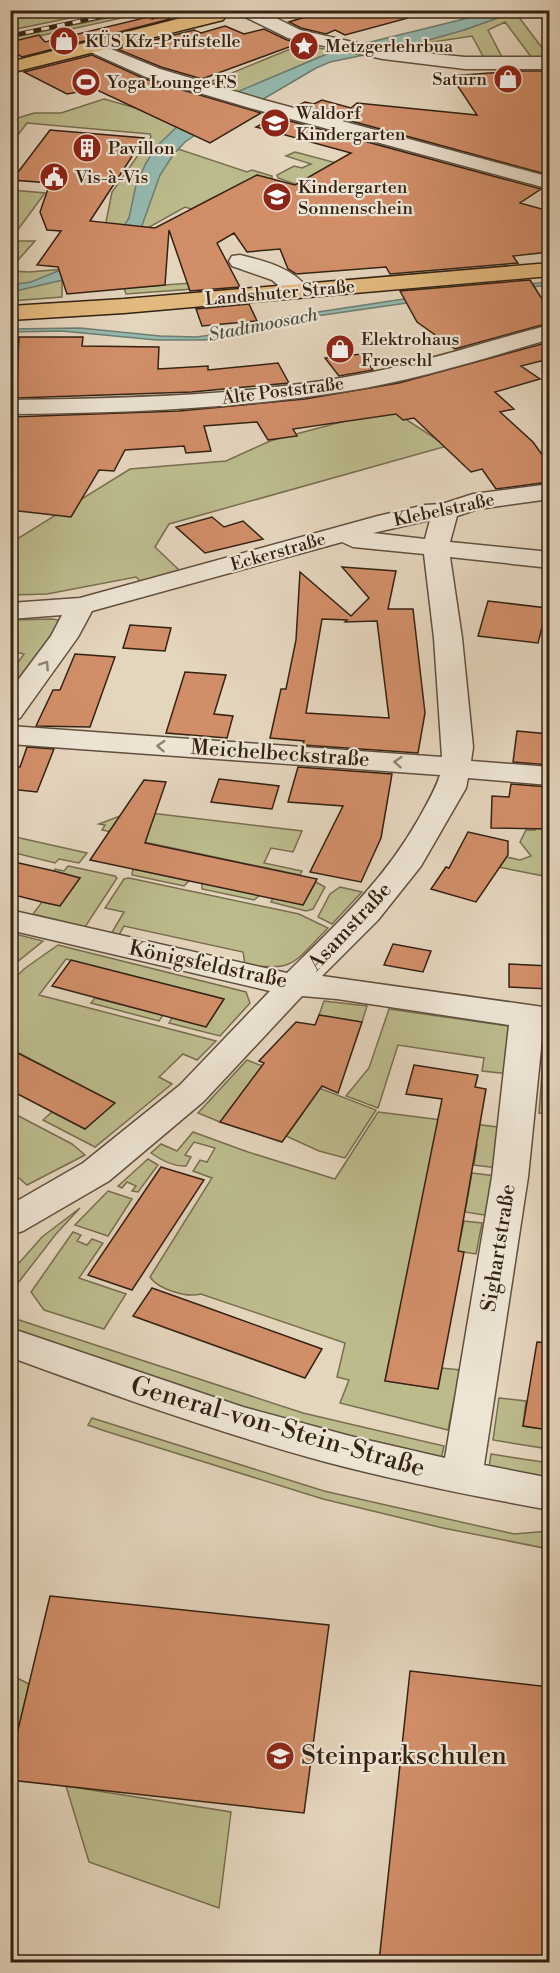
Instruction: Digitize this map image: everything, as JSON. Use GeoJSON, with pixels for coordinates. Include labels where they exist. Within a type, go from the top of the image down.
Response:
{"type":"FeatureCollection","features":[{"type":"Feature","properties":{"kind":"main road"},"geometry":{"type":"LineString","coordinates":[[10,68],[217,16],[224,12]]}},
{"type":"Feature","properties":{"kind":"main road","name":"Landshuter Straße"},"geometry":{"type":"LineString","coordinates":[[10,313],[92,309],[549,269]]}},
{"type":"Feature","properties":{"kind":"street"},"geometry":{"type":"LineString","coordinates":[[245,10],[294,34],[383,54],[465,63],[549,63]]}},
{"type":"Feature","properties":{"kind":"street"},"geometry":{"type":"LineString","coordinates":[[94,47],[153,73],[257,104],[549,183]]}},
{"type":"Feature","properties":{"kind":"street"},"geometry":{"type":"LineString","coordinates":[[240,261],[279,275],[292,283],[299,291]]}},
{"type":"Feature","properties":{"kind":"street","name":"Alte Poststraße"},"geometry":{"type":"LineString","coordinates":[[10,407],[157,403],[261,395],[338,385],[435,363],[549,332]]}},
{"type":"Feature","properties":{"kind":"street","name":"Klebelstraße"},"geometry":{"type":"LineString","coordinates":[[340,535],[425,513],[445,512],[473,502],[549,491]]}},
{"type":"Feature","properties":{"kind":"street","name":"Asamstraße"},"geometry":{"type":"LineString","coordinates":[[10,1222],[96,1172],[192,1094],[294,984],[367,913],[410,859],[451,788],[456,768],[456,720],[436,548],[445,512]]}},
{"type":"Feature","properties":{"kind":"street","name":"Eckerstraße"},"geometry":{"type":"LineString","coordinates":[[10,611],[81,606],[340,535],[351,539],[549,560]]}},
{"type":"Feature","properties":{"kind":"street"},"geometry":{"type":"LineString","coordinates":[[10,712],[64,637],[81,606]]}},
{"type":"Feature","properties":{"kind":"street","name":"Meichelbeckstraße"},"geometry":{"type":"LineString","coordinates":[[10,735],[549,776]]}},
{"type":"Feature","properties":{"kind":"street","name":"Königsfeldstraße"},"geometry":{"type":"LineString","coordinates":[[10,920],[221,970],[294,984],[337,988],[538,1018]]}},
{"type":"Feature","properties":{"kind":"street","name":"Sighartstraße"},"geometry":{"type":"LineString","coordinates":[[462,1478],[538,1018]]}},
{"type":"Feature","properties":{"kind":"street","name":"General-von-Stein-Straße"},"geometry":{"type":"LineString","coordinates":[[10,1342],[238,1421],[321,1445],[462,1478],[549,1494]]}},
{"type":"Feature","properties":{"kind":"shaded area"},"geometry":{"type":"Polygon","coordinates":[[[11,10],[103,10],[104,11],[11,30],[11,10]]]}},
{"type":"Feature","properties":{"kind":"shaded area"},"geometry":{"type":"Polygon","coordinates":[[[142,11],[154,11],[11,42],[10,38],[142,11]]]}},
{"type":"Feature","properties":{"kind":"shaded area"},"geometry":{"type":"Polygon","coordinates":[[[517,11],[549,11],[518,16],[549,57],[532,58],[505,22],[488,30],[503,59],[484,58],[472,36],[433,42],[436,57],[389,49],[464,30],[517,11]]]}},
{"type":"Feature","properties":{"kind":"shaded area"},"geometry":{"type":"Polygon","coordinates":[[[304,45],[334,51],[238,92],[210,82],[295,47],[292,46],[304,45]]]}},
{"type":"Feature","properties":{"kind":"shaded area"},"geometry":{"type":"Polygon","coordinates":[[[104,99],[143,110],[197,118],[166,145],[247,172],[252,170],[272,176],[272,179],[257,175],[191,209],[185,207],[62,276],[62,297],[11,301],[11,271],[65,269],[105,227],[112,192],[151,137],[150,134],[27,123],[11,144],[11,120],[34,113],[61,113],[104,99]]]}},
{"type":"Feature","properties":{"kind":"shaded area"},"geometry":{"type":"Polygon","coordinates":[[[295,152],[348,166],[294,185],[278,178],[277,175],[294,166],[302,168],[311,164],[286,156],[295,152]]]}},
{"type":"Feature","properties":{"kind":"shaded area"},"geometry":{"type":"Polygon","coordinates":[[[10,190],[45,193],[11,239],[10,190]]]}},
{"type":"Feature","properties":{"kind":"shaded area"},"geometry":{"type":"Polygon","coordinates":[[[35,241],[11,268],[11,242],[35,241]]]}},
{"type":"Feature","properties":{"kind":"shaded area"},"geometry":{"type":"Polygon","coordinates":[[[191,283],[193,289],[126,294],[124,288],[191,283]]]}},
{"type":"Feature","properties":{"kind":"shaded area"},"geometry":{"type":"Polygon","coordinates":[[[390,409],[447,446],[169,524],[155,547],[180,571],[141,582],[136,577],[47,594],[11,595],[10,541],[14,541],[130,469],[226,461],[270,441],[390,409]]]}},
{"type":"Feature","properties":{"kind":"shaded area"},"geometry":{"type":"Polygon","coordinates":[[[10,620],[64,621],[18,688],[11,687],[11,672],[24,654],[11,651],[10,620]]]}},
{"type":"Feature","properties":{"kind":"shaded area"},"geometry":{"type":"Polygon","coordinates":[[[133,811],[302,831],[293,852],[271,848],[264,863],[302,871],[300,875],[135,840],[136,837],[102,830],[105,825],[99,824],[133,811]]]}},
{"type":"Feature","properties":{"kind":"shaded area"},"geometry":{"type":"Polygon","coordinates":[[[535,828],[549,829],[549,877],[498,867],[465,848],[520,860],[531,856],[520,842],[526,830],[535,830],[535,828]]]}},
{"type":"Feature","properties":{"kind":"shaded area"},"geometry":{"type":"Polygon","coordinates":[[[11,836],[87,853],[79,863],[59,859],[55,863],[11,852],[11,836]]]}},
{"type":"Feature","properties":{"kind":"shaded area"},"geometry":{"type":"Polygon","coordinates":[[[68,866],[117,878],[85,927],[33,914],[42,902],[60,906],[80,878],[54,871],[55,869],[64,871],[68,866]]]}},
{"type":"Feature","properties":{"kind":"shaded area"},"geometry":{"type":"Polygon","coordinates":[[[133,869],[189,881],[184,886],[132,875],[133,869]]]}},
{"type":"Feature","properties":{"kind":"shaded area"},"geometry":{"type":"Polygon","coordinates":[[[129,878],[299,914],[328,928],[300,957],[284,966],[274,967],[245,964],[243,952],[124,926],[119,935],[111,934],[124,912],[105,908],[124,879],[129,878]]]}},
{"type":"Feature","properties":{"kind":"shaded area"},"geometry":{"type":"Polygon","coordinates":[[[316,882],[325,887],[313,909],[306,911],[271,902],[273,898],[303,905],[316,882]]]}},
{"type":"Feature","properties":{"kind":"shaded area"},"geometry":{"type":"Polygon","coordinates":[[[202,883],[260,895],[254,900],[202,889],[202,883]]]}},
{"type":"Feature","properties":{"kind":"shaded area"},"geometry":{"type":"Polygon","coordinates":[[[340,887],[362,892],[332,924],[318,917],[330,894],[340,887]]]}},
{"type":"Feature","properties":{"kind":"shaded area"},"geometry":{"type":"Polygon","coordinates":[[[10,933],[43,941],[11,967],[10,933]]]}},
{"type":"Feature","properties":{"kind":"shaded area"},"geometry":{"type":"Polygon","coordinates":[[[58,945],[246,992],[250,1003],[220,1036],[169,1023],[172,1018],[206,1027],[224,999],[66,959],[39,995],[216,1041],[197,1060],[183,1054],[159,1077],[172,1084],[95,1147],[43,1120],[52,1112],[85,1129],[114,1103],[11,1049],[10,983],[24,969],[58,945]]]}},
{"type":"Feature","properties":{"kind":"shaded area"},"geometry":{"type":"Polygon","coordinates":[[[95,998],[163,1015],[159,1021],[91,1003],[95,998]]]}},
{"type":"Feature","properties":{"kind":"shaded area"},"geometry":{"type":"Polygon","coordinates":[[[324,1001],[367,1006],[362,1022],[319,1015],[324,1001]]]}},
{"type":"Feature","properties":{"kind":"shaded area"},"geometry":{"type":"Polygon","coordinates":[[[389,1009],[515,1027],[510,1074],[482,1071],[484,1058],[398,1045],[378,1108],[346,1096],[369,1068],[389,1009]]]}},
{"type":"Feature","properties":{"kind":"shaded area"},"geometry":{"type":"Polygon","coordinates":[[[545,1033],[549,1033],[549,1114],[539,1113],[545,1033]]]}},
{"type":"Feature","properties":{"kind":"shaded area"},"geometry":{"type":"Polygon","coordinates":[[[247,1060],[376,1110],[345,1158],[319,1151],[286,1136],[303,1113],[242,1093],[220,1122],[198,1113],[247,1060]]]}},
{"type":"Feature","properties":{"kind":"shaded area"},"geometry":{"type":"Polygon","coordinates":[[[11,1112],[72,1144],[85,1155],[27,1185],[11,1171],[11,1112]]]}},
{"type":"Feature","properties":{"kind":"shaded area"},"geometry":{"type":"Polygon","coordinates":[[[378,1112],[505,1128],[498,1168],[474,1165],[477,1145],[434,1140],[416,1234],[460,1240],[464,1221],[482,1223],[476,1254],[451,1250],[407,1276],[385,1381],[438,1389],[442,1368],[460,1370],[448,1430],[340,1403],[349,1380],[337,1377],[345,1343],[201,1294],[188,1295],[173,1291],[159,1285],[150,1277],[212,1178],[193,1171],[200,1160],[207,1162],[215,1148],[194,1142],[185,1155],[191,1157],[186,1166],[181,1166],[168,1163],[151,1153],[161,1144],[177,1151],[193,1132],[335,1179],[378,1112]]]}},
{"type":"Feature","properties":{"kind":"shaded area"},"geometry":{"type":"Polygon","coordinates":[[[148,1159],[158,1165],[138,1192],[132,1191],[136,1186],[127,1182],[122,1188],[118,1186],[148,1159]]]}},
{"type":"Feature","properties":{"kind":"shaded area"},"geometry":{"type":"Polygon","coordinates":[[[472,1173],[496,1176],[490,1216],[465,1212],[472,1173]]]}},
{"type":"Feature","properties":{"kind":"shaded area"},"geometry":{"type":"Polygon","coordinates":[[[108,1191],[132,1199],[108,1236],[75,1225],[108,1191]]]}},
{"type":"Feature","properties":{"kind":"shaded area"},"geometry":{"type":"Polygon","coordinates":[[[80,1208],[56,1234],[11,1292],[11,1272],[42,1237],[80,1208]]]}},
{"type":"Feature","properties":{"kind":"shaded area"},"geometry":{"type":"Polygon","coordinates":[[[73,1232],[81,1235],[77,1241],[87,1245],[92,1239],[103,1243],[79,1278],[126,1294],[104,1329],[44,1310],[31,1292],[73,1232]]]}},
{"type":"Feature","properties":{"kind":"shaded area"},"geometry":{"type":"Polygon","coordinates":[[[16,1319],[303,1413],[444,1446],[441,1459],[298,1426],[11,1331],[11,1326],[16,1319]]]}},
{"type":"Feature","properties":{"kind":"shaded area"},"geometry":{"type":"Polygon","coordinates":[[[499,1398],[526,1401],[523,1426],[549,1430],[549,1449],[493,1440],[499,1398]]]}},
{"type":"Feature","properties":{"kind":"shaded area"},"geometry":{"type":"Polygon","coordinates":[[[92,1418],[324,1491],[514,1534],[549,1531],[549,1549],[443,1528],[323,1499],[88,1425],[92,1418]]]}},
{"type":"Feature","properties":{"kind":"shaded area"},"geometry":{"type":"Polygon","coordinates":[[[491,1454],[549,1463],[549,1477],[489,1468],[491,1454]]]}},
{"type":"Feature","properties":{"kind":"shaded area"},"geometry":{"type":"Polygon","coordinates":[[[11,1675],[29,1684],[11,1763],[11,1675]]]}},
{"type":"Feature","properties":{"kind":"shaded area"},"geometry":{"type":"Polygon","coordinates":[[[66,1786],[231,1812],[219,1908],[89,1862],[66,1786]]]}},
{"type":"Feature","properties":{"kind":"water"},"geometry":{"type":"Polygon","coordinates":[[[488,11],[517,11],[464,30],[408,46],[330,62],[210,125],[185,142],[173,155],[160,175],[140,231],[63,280],[11,292],[10,285],[31,282],[87,259],[118,235],[129,218],[136,185],[146,163],[156,147],[187,117],[216,101],[334,51],[488,11]]]}},
{"type":"Feature","properties":{"kind":"water","name":"Stadtmoosach"},"geometry":{"type":"Polygon","coordinates":[[[549,282],[549,285],[476,293],[282,321],[242,335],[204,340],[157,340],[62,331],[11,332],[10,329],[80,328],[196,337],[234,332],[285,317],[463,290],[549,282]]]}},
{"type":"Feature","properties":{"kind":"building"},"geometry":{"type":"Polygon","coordinates":[[[290,10],[407,10],[408,18],[345,35],[335,30],[326,34],[301,28],[289,22],[305,17],[290,10]]]}},
{"type":"Feature","properties":{"kind":"building"},"geometry":{"type":"Polygon","coordinates":[[[164,16],[170,19],[22,57],[10,50],[10,42],[39,35],[45,42],[148,17],[152,19],[164,16]]]}},
{"type":"Feature","properties":{"kind":"building"},"geometry":{"type":"Polygon","coordinates":[[[225,26],[244,34],[264,29],[287,40],[300,43],[202,79],[161,67],[117,49],[194,30],[201,33],[225,26]]]}},
{"type":"Feature","properties":{"kind":"building"},"geometry":{"type":"Polygon","coordinates":[[[92,55],[145,79],[261,113],[210,143],[95,89],[67,94],[24,72],[92,55]]]}},
{"type":"Feature","properties":{"kind":"building"},"geometry":{"type":"Polygon","coordinates":[[[549,71],[549,175],[296,106],[305,102],[314,104],[322,100],[351,108],[357,103],[477,115],[451,76],[549,71]]]}},
{"type":"Feature","properties":{"kind":"building"},"geometry":{"type":"Polygon","coordinates":[[[275,117],[541,189],[520,203],[549,211],[549,252],[513,256],[518,263],[390,274],[386,267],[296,274],[288,269],[280,249],[247,252],[234,233],[217,243],[240,287],[190,291],[169,230],[165,285],[67,294],[58,267],[37,265],[61,231],[47,230],[40,212],[50,183],[12,180],[50,130],[144,138],[90,221],[155,228],[257,175],[295,185],[351,153],[256,127],[275,117]]]}},
{"type":"Feature","properties":{"kind":"building"},"geometry":{"type":"Polygon","coordinates":[[[530,280],[549,310],[549,323],[455,349],[417,322],[400,291],[530,280]]]}},
{"type":"Feature","properties":{"kind":"building"},"geometry":{"type":"Polygon","coordinates":[[[249,304],[257,321],[202,326],[196,309],[249,304]]]}},
{"type":"Feature","properties":{"kind":"building"},"geometry":{"type":"Polygon","coordinates":[[[19,337],[83,337],[82,346],[159,347],[158,369],[208,366],[208,370],[278,363],[289,383],[192,392],[16,398],[19,337]]]}},
{"type":"Feature","properties":{"kind":"building"},"geometry":{"type":"Polygon","coordinates":[[[549,342],[549,359],[521,366],[540,379],[495,392],[514,409],[500,412],[533,442],[543,456],[549,455],[549,482],[496,489],[482,469],[471,472],[414,418],[403,420],[396,414],[293,429],[297,436],[268,440],[257,422],[204,426],[211,451],[186,453],[184,446],[125,450],[114,471],[99,470],[71,517],[10,510],[10,417],[179,411],[305,399],[399,383],[549,342]]]}},
{"type":"Feature","properties":{"kind":"building"},"geometry":{"type":"Polygon","coordinates":[[[362,354],[373,370],[339,376],[325,358],[362,354]]]}},
{"type":"Feature","properties":{"kind":"building"},"geometry":{"type":"Polygon","coordinates":[[[212,517],[224,527],[243,521],[263,539],[205,553],[176,527],[212,517]]]}},
{"type":"Feature","properties":{"kind":"building"},"geometry":{"type":"Polygon","coordinates":[[[342,567],[396,571],[388,609],[413,609],[425,713],[418,753],[303,745],[304,741],[270,738],[281,689],[286,689],[296,640],[300,572],[351,616],[369,598],[342,567]],[[322,619],[306,713],[389,718],[377,621],[345,622],[347,620],[322,619]]]}},
{"type":"Feature","properties":{"kind":"building"},"geometry":{"type":"Polygon","coordinates":[[[488,601],[547,608],[538,643],[478,636],[488,601]]]}},
{"type":"Feature","properties":{"kind":"building"},"geometry":{"type":"Polygon","coordinates":[[[130,625],[171,628],[165,651],[123,648],[130,625]]]}},
{"type":"Feature","properties":{"kind":"building"},"geometry":{"type":"Polygon","coordinates":[[[75,654],[115,657],[90,727],[36,726],[53,690],[60,690],[75,654]]]}},
{"type":"Feature","properties":{"kind":"building"},"geometry":{"type":"Polygon","coordinates":[[[185,672],[226,675],[214,714],[233,716],[227,738],[166,733],[185,672]]]}},
{"type":"Feature","properties":{"kind":"building"},"geometry":{"type":"Polygon","coordinates":[[[517,731],[549,734],[549,765],[513,762],[517,731]]]}},
{"type":"Feature","properties":{"kind":"building"},"geometry":{"type":"Polygon","coordinates":[[[27,747],[54,749],[37,792],[10,789],[10,766],[20,767],[27,747]]]}},
{"type":"Feature","properties":{"kind":"building"},"geometry":{"type":"Polygon","coordinates":[[[298,767],[392,774],[381,838],[361,882],[310,872],[343,806],[288,802],[298,767]]]}},
{"type":"Feature","properties":{"kind":"building"},"geometry":{"type":"Polygon","coordinates":[[[219,779],[279,786],[272,809],[211,802],[219,779]]]}},
{"type":"Feature","properties":{"kind":"building"},"geometry":{"type":"Polygon","coordinates":[[[144,780],[166,782],[145,843],[317,879],[303,905],[90,860],[144,780]]]}},
{"type":"Feature","properties":{"kind":"building"},"geometry":{"type":"Polygon","coordinates":[[[511,784],[549,787],[549,829],[491,828],[492,796],[509,797],[511,784]]]}},
{"type":"Feature","properties":{"kind":"building"},"geometry":{"type":"Polygon","coordinates":[[[468,832],[508,841],[508,855],[476,902],[431,889],[446,867],[449,868],[468,832]]]}},
{"type":"Feature","properties":{"kind":"building"},"geometry":{"type":"Polygon","coordinates":[[[10,861],[80,878],[60,906],[42,902],[10,894],[10,861]]]}},
{"type":"Feature","properties":{"kind":"building"},"geometry":{"type":"Polygon","coordinates":[[[393,944],[431,951],[423,972],[384,965],[393,944]]]}},
{"type":"Feature","properties":{"kind":"building"},"geometry":{"type":"Polygon","coordinates":[[[71,960],[224,999],[206,1027],[52,986],[71,960]]]}},
{"type":"Feature","properties":{"kind":"building"},"geometry":{"type":"Polygon","coordinates":[[[509,964],[549,966],[549,989],[509,987],[509,964]]]}},
{"type":"Feature","properties":{"kind":"building"},"geometry":{"type":"Polygon","coordinates":[[[319,1015],[362,1022],[338,1093],[322,1086],[282,1142],[220,1122],[264,1063],[259,1061],[296,1022],[315,1025],[319,1015]]]}},
{"type":"Feature","properties":{"kind":"building"},"geometry":{"type":"Polygon","coordinates":[[[10,1049],[115,1103],[85,1129],[10,1090],[10,1049]]]}},
{"type":"Feature","properties":{"kind":"building"},"geometry":{"type":"Polygon","coordinates":[[[414,1065],[478,1075],[475,1087],[486,1089],[458,1251],[464,1252],[438,1389],[385,1381],[442,1099],[406,1094],[414,1065]]]}},
{"type":"Feature","properties":{"kind":"building"},"geometry":{"type":"Polygon","coordinates":[[[161,1167],[204,1180],[132,1290],[88,1275],[161,1167]]]}},
{"type":"Feature","properties":{"kind":"building"},"geometry":{"type":"Polygon","coordinates":[[[152,1288],[322,1349],[305,1378],[133,1316],[152,1288]]]}},
{"type":"Feature","properties":{"kind":"building"},"geometry":{"type":"Polygon","coordinates":[[[537,1342],[549,1343],[549,1430],[523,1426],[537,1342]]]}},
{"type":"Feature","properties":{"kind":"building"},"geometry":{"type":"Polygon","coordinates":[[[50,1596],[329,1625],[304,1813],[10,1780],[10,1763],[50,1596]]]}},
{"type":"Feature","properties":{"kind":"building"},"geometry":{"type":"Polygon","coordinates":[[[410,1671],[549,1687],[549,1962],[379,1962],[410,1671]]]}},
{"type":"Feature","properties":{"kind":"railway"},"geometry":{"type":"LineString","coordinates":[[10,36],[132,10]]}},
{"type":"Feature","properties":{"kind":"place","name":"KÜS Kfz-Prüfstelle"},"geometry":{"type":"Point","coordinates":[64,41]}},
{"type":"Feature","properties":{"kind":"place","name":"Metzgerlehrbua"},"geometry":{"type":"Point","coordinates":[304,46]}},
{"type":"Feature","properties":{"kind":"place","name":"Saturn"},"geometry":{"type":"Point","coordinates":[508,79]}},
{"type":"Feature","properties":{"kind":"place","name":"Yoga Lounge FS"},"geometry":{"type":"Point","coordinates":[86,82]}},
{"type":"Feature","properties":{"kind":"place","name":"Waldorf Kindergarten"},"geometry":{"type":"Point","coordinates":[275,123]}},
{"type":"Feature","properties":{"kind":"place","name":"Pavillon"},"geometry":{"type":"Point","coordinates":[87,148]}},
{"type":"Feature","properties":{"kind":"place","name":"Vis-à-Vis"},"geometry":{"type":"Point","coordinates":[54,177]}},
{"type":"Feature","properties":{"kind":"place","name":"Kindergarten Sonnenschein"},"geometry":{"type":"Point","coordinates":[277,197]}},
{"type":"Feature","properties":{"kind":"place","name":"Elektrohaus Froeschl"},"geometry":{"type":"Point","coordinates":[340,349]}},
{"type":"Feature","properties":{"kind":"place","name":"Steinparkschulen"},"geometry":{"type":"Point","coordinates":[280,1756]}}]}
